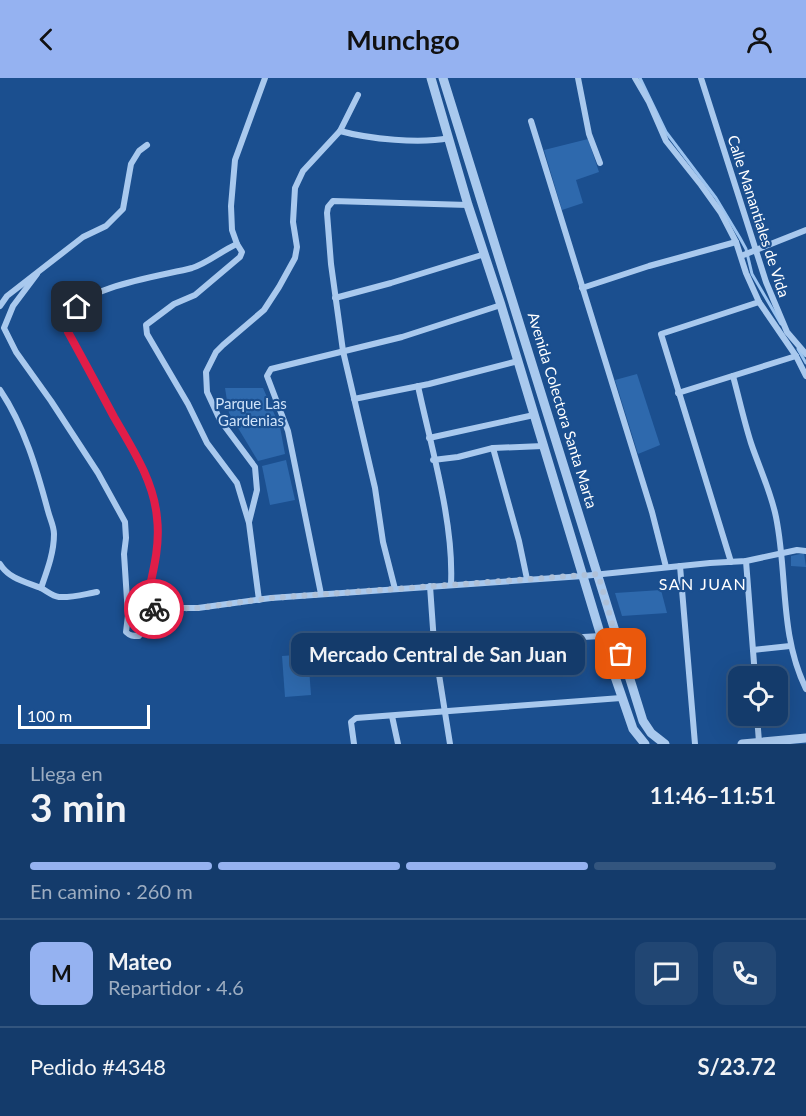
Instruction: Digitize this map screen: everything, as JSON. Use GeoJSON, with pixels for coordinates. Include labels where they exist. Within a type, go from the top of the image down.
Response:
{"type":"FeatureCollection","features":[{"type":"Feature","properties":{"kind":"street"},"geometry":{"type":"LineString","coordinates":[[259,600],[249,523],[237,483],[207,443],[188,404],[147,334],[146,325],[174,304],[195,295],[240,257],[242,252],[232,230],[231,206],[235,160],[265,78]]}},
{"type":"Feature","properties":{"kind":"street","name":"Avenida Colectora Santa Marta"},"geometry":{"type":"LineString","coordinates":[[431,78],[468,206],[501,305],[601,636],[633,729],[645,744]]}},
{"type":"Feature","properties":{"kind":"street","name":"Avenida Colectora Santa Marta"},"geometry":{"type":"LineString","coordinates":[[443,78],[643,721],[651,733],[665,744]]}},
{"type":"Feature","properties":{"kind":"street"},"geometry":{"type":"LineString","coordinates":[[578,78],[589,134],[600,163]]}},
{"type":"Feature","properties":{"kind":"street"},"geometry":{"type":"LineString","coordinates":[[634,78],[649,102],[666,141],[721,213],[736,242],[759,302],[796,356],[806,376]]}},
{"type":"Feature","properties":{"kind":"street","name":"Calle Manantiales de Vida"},"geometry":{"type":"LineString","coordinates":[[701,78],[766,282],[788,332],[806,354]]}},
{"type":"Feature","properties":{"kind":"street"},"geometry":{"type":"LineString","coordinates":[[249,523],[257,490],[255,467],[220,420],[207,392],[206,372],[216,352],[264,310],[295,258],[297,247],[293,222],[295,188],[303,171],[340,131],[358,95]]}},
{"type":"Feature","properties":{"kind":"street"},"geometry":{"type":"LineString","coordinates":[[531,121],[652,512],[666,567]]}},
{"type":"Feature","properties":{"kind":"street"},"geometry":{"type":"LineString","coordinates":[[340,131],[361,136],[436,141],[449,138]]}},
{"type":"Feature","properties":{"kind":"street"},"geometry":{"type":"LineString","coordinates":[[0,306],[7,296],[83,237],[106,226],[123,210],[130,164],[138,151],[147,145]]}},
{"type":"Feature","properties":{"kind":"street"},"geometry":{"type":"LineString","coordinates":[[395,589],[383,542],[375,488],[343,351],[335,298],[328,207],[333,201],[468,206]]}},
{"type":"Feature","properties":{"kind":"street"},"geometry":{"type":"LineString","coordinates":[[741,256],[806,230]]}},
{"type":"Feature","properties":{"kind":"street"},"geometry":{"type":"LineString","coordinates":[[582,288],[649,266],[736,242]]}},
{"type":"Feature","properties":{"kind":"street"},"geometry":{"type":"LineString","coordinates":[[37,274],[13,306],[4,328],[16,352],[98,473],[125,522],[124,554],[128,615],[126,632],[129,635],[139,636],[154,572],[158,519],[152,493],[128,442],[68,332],[67,322],[69,315],[97,293],[148,277],[193,267],[237,244]]}},
{"type":"Feature","properties":{"kind":"street"},"geometry":{"type":"LineString","coordinates":[[335,298],[485,254]]}},
{"type":"Feature","properties":{"kind":"street"},"geometry":{"type":"LineString","coordinates":[[731,562],[660,334],[759,302]]}},
{"type":"Feature","properties":{"kind":"street"},"geometry":{"type":"LineString","coordinates":[[321,594],[288,431],[267,376],[271,369],[402,337],[501,305]]}},
{"type":"Feature","properties":{"kind":"street"},"geometry":{"type":"LineString","coordinates":[[678,393],[796,356]]}},
{"type":"Feature","properties":{"kind":"street"},"geometry":{"type":"LineString","coordinates":[[354,399],[518,361]]}},
{"type":"Feature","properties":{"kind":"street"},"geometry":{"type":"LineString","coordinates":[[733,376],[750,440],[775,514],[783,553],[790,646],[797,670],[806,689]]}},
{"type":"Feature","properties":{"kind":"street"},"geometry":{"type":"LineString","coordinates":[[418,386],[438,477],[452,560],[451,584]]}},
{"type":"Feature","properties":{"kind":"street"},"geometry":{"type":"LineString","coordinates":[[0,390],[11,406],[19,425],[54,531],[53,549],[41,588]]}},
{"type":"Feature","properties":{"kind":"street"},"geometry":{"type":"LineString","coordinates":[[429,438],[534,415]]}},
{"type":"Feature","properties":{"kind":"street"},"geometry":{"type":"LineString","coordinates":[[434,460],[458,457],[493,448],[543,446]]}},
{"type":"Feature","properties":{"kind":"street"},"geometry":{"type":"LineString","coordinates":[[493,448],[519,541],[527,579]]}},
{"type":"Feature","properties":{"kind":"street"},"geometry":{"type":"LineString","coordinates":[[144,613],[156,608],[198,608],[321,594],[583,576],[746,561],[804,549],[806,551]]}},
{"type":"Feature","properties":{"kind":"street"},"geometry":{"type":"LineString","coordinates":[[746,561],[754,666]]}},
{"type":"Feature","properties":{"kind":"street"},"geometry":{"type":"LineString","coordinates":[[0,564],[4,571],[21,581],[56,596],[68,597],[97,592]]}},
{"type":"Feature","properties":{"kind":"street"},"geometry":{"type":"LineString","coordinates":[[680,566],[695,744]]}},
{"type":"Feature","properties":{"kind":"street"},"geometry":{"type":"LineString","coordinates":[[430,586],[434,643],[450,744]]}},
{"type":"Feature","properties":{"kind":"street"},"geometry":{"type":"LineString","coordinates":[[434,643],[456,644],[601,636]]}},
{"type":"Feature","properties":{"kind":"street"},"geometry":{"type":"LineString","coordinates":[[753,650],[790,646]]}},
{"type":"Feature","properties":{"kind":"street"},"geometry":{"type":"LineString","coordinates":[[354,744],[351,722],[353,719],[444,710],[621,698]]}},
{"type":"Feature","properties":{"kind":"street"},"geometry":{"type":"LineString","coordinates":[[392,716],[398,744]]}},
{"type":"Feature","properties":{"kind":"street"},"geometry":{"type":"LineString","coordinates":[[758,726],[759,742]]}},
{"type":"Feature","properties":{"kind":"street"},"geometry":{"type":"LineString","coordinates":[[742,744],[806,738]]}},
{"type":"Feature","properties":{"kind":"green space"},"geometry":{"type":"Polygon","coordinates":[[[588,139],[599,172],[576,180],[583,203],[562,210],[544,150],[588,139]]]}},
{"type":"Feature","properties":{"kind":"green space"},"geometry":{"type":"Polygon","coordinates":[[[637,374],[660,445],[638,454],[615,380],[637,374]]]}},
{"type":"Feature","properties":{"kind":"green space","name":"Parque Las Gardenias"},"geometry":{"type":"Polygon","coordinates":[[[225,388],[263,388],[280,427],[285,454],[258,461],[229,413],[225,388]]]}},
{"type":"Feature","properties":{"kind":"green space"},"geometry":{"type":"Polygon","coordinates":[[[286,460],[295,500],[270,505],[262,466],[286,460]]]}},
{"type":"Feature","properties":{"kind":"green space"},"geometry":{"type":"Polygon","coordinates":[[[804,553],[806,567],[791,566],[791,556],[804,553]]]}},
{"type":"Feature","properties":{"kind":"green space"},"geometry":{"type":"Polygon","coordinates":[[[661,590],[667,613],[622,616],[615,593],[661,590]]]}},
{"type":"Feature","properties":{"kind":"green space"},"geometry":{"type":"Polygon","coordinates":[[[308,654],[311,695],[285,697],[282,656],[308,654]]]}},
{"type":"Feature","properties":{"kind":"waterway"},"geometry":{"type":"LineString","coordinates":[[640,78],[666,132],[716,198],[740,238],[746,249],[752,274],[781,324]]}},
{"type":"Feature","properties":{"kind":"waterway"},"geometry":{"type":"LineString","coordinates":[[798,349],[806,363]]}},
{"type":"Feature","properties":{"kind":"way so far"},"geometry":{"type":"LineString","coordinates":[[154,609],[198,608],[271,598],[598,574],[621,654]]}},
{"type":"Feature","properties":{"kind":"place","name":"Mercado Central de San Juan"},"geometry":{"type":"Point","coordinates":[621,654]}},
{"type":"Feature","properties":{"kind":"district","name":"SAN JUAN"},"geometry":{"type":"Point","coordinates":[703,583]}},
{"type":"Feature","properties":{"kind":"route"},"geometry":{"type":"LineString","coordinates":[[77,307],[69,315],[68,332],[146,476],[156,508],[158,519],[154,572],[144,613],[154,609]]}}]}
